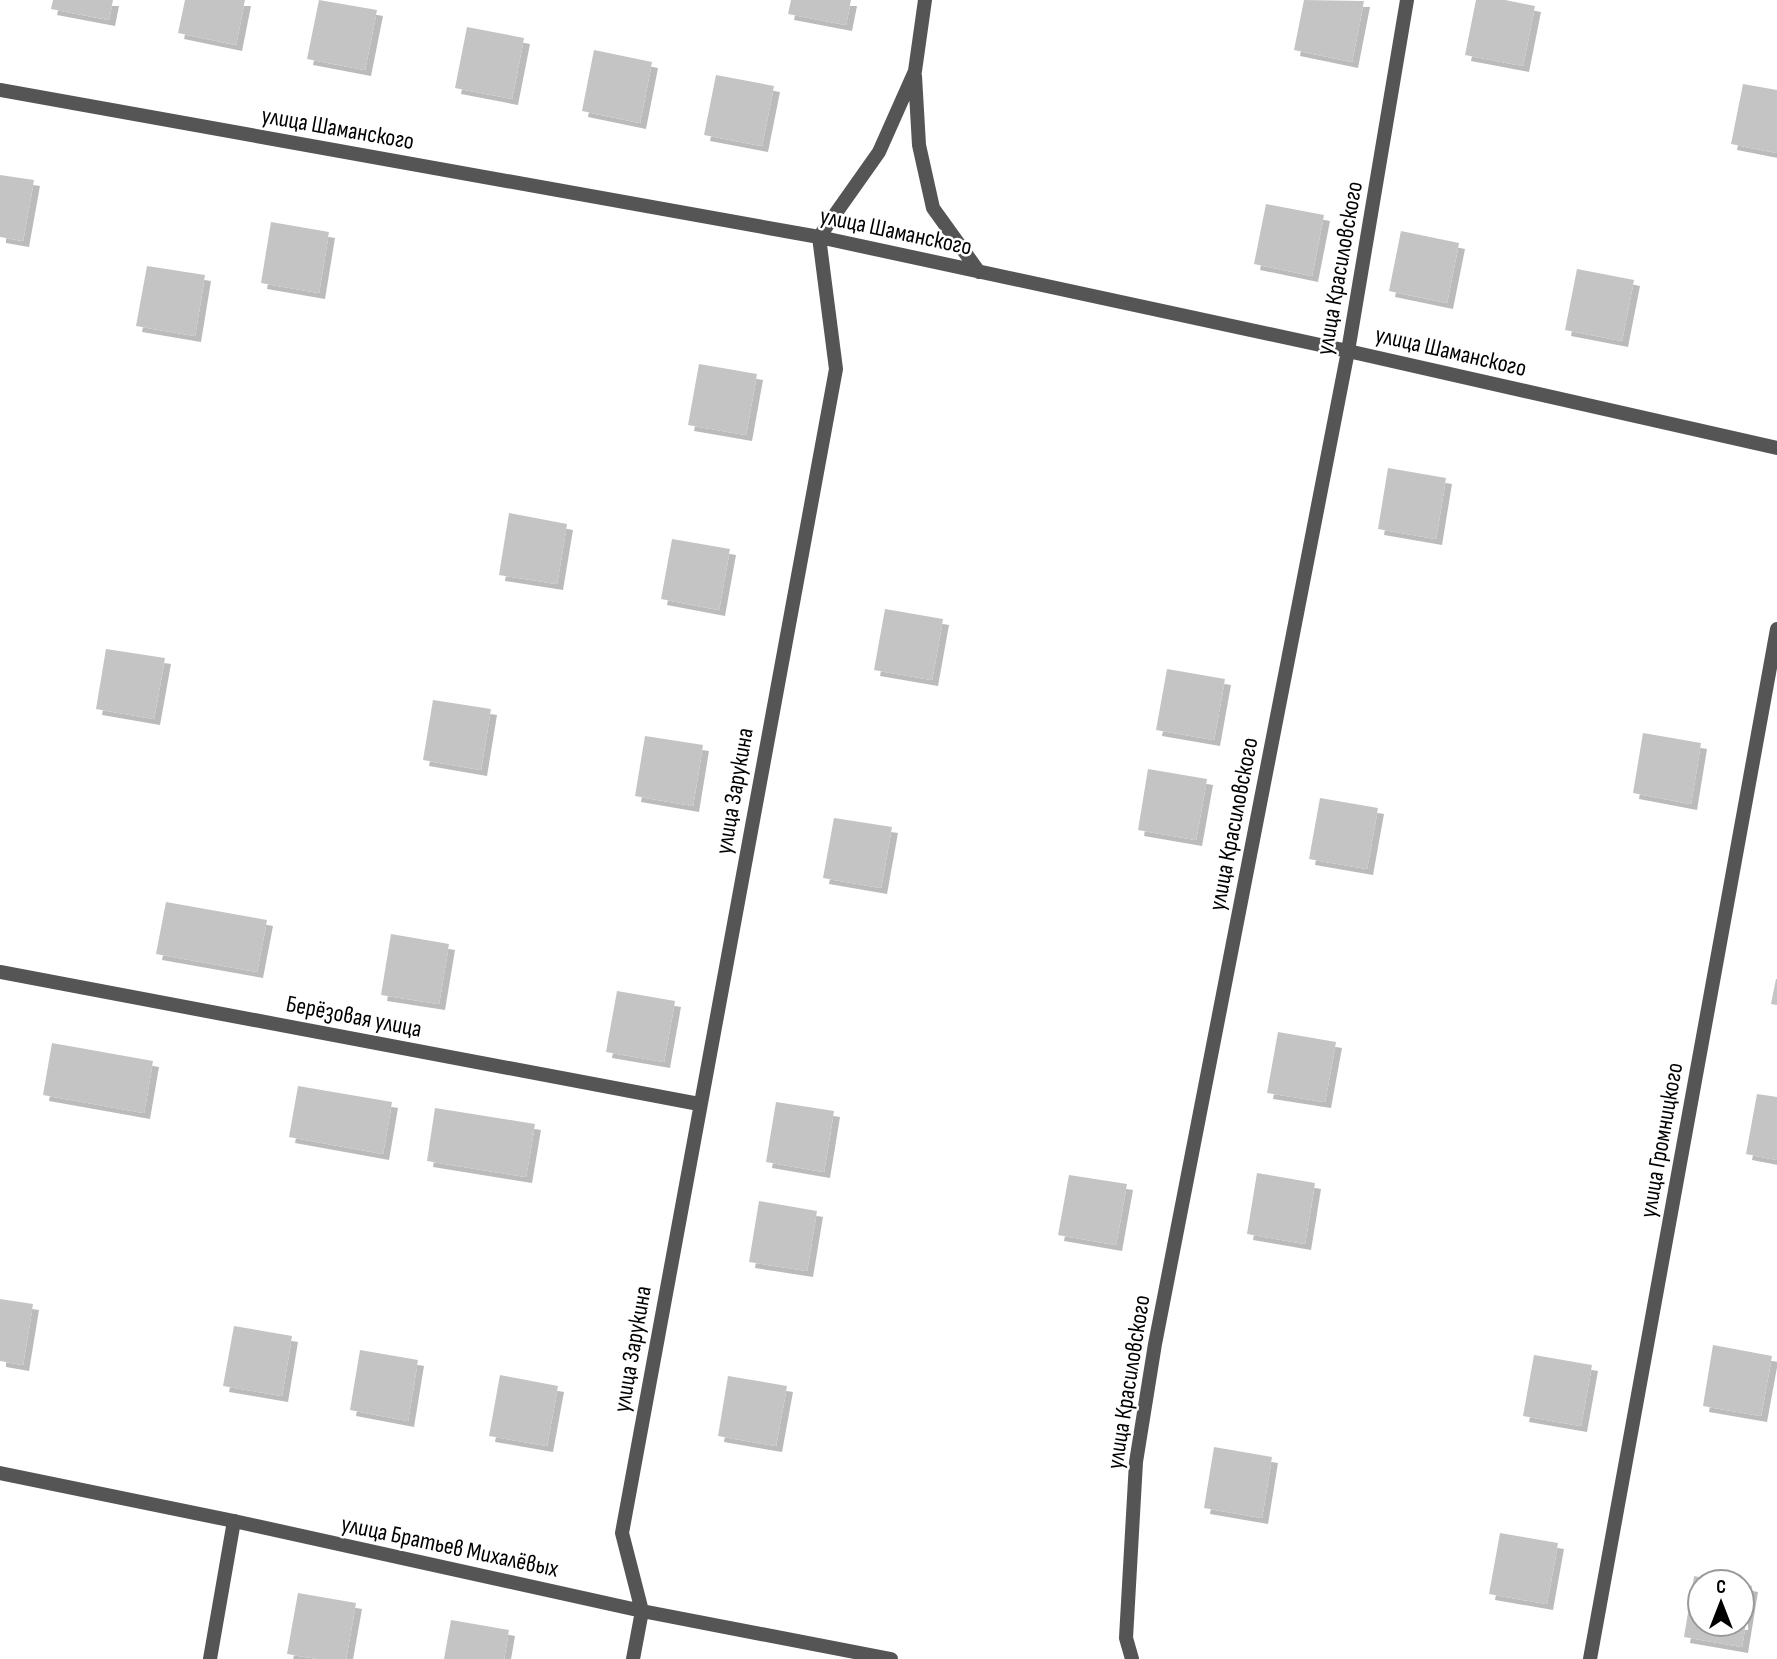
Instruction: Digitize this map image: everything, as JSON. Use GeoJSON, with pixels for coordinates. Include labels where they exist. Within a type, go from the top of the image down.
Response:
{"type":"FeatureCollection","features":[{"type":"Feature","properties":{"kind":"street"},"geometry":{"type":"LineString","coordinates":[[925,0],[915,71],[919,145],[933,208],[979,272]]}},
{"type":"Feature","properties":{"kind":"street","name":"улица Красиловского"},"geometry":{"type":"LineString","coordinates":[[1132,1659],[1126,1638],[1136,1462],[1153,1357],[1348,351],[1406,0]]}},
{"type":"Feature","properties":{"kind":"street"},"geometry":{"type":"LineString","coordinates":[[819,237],[879,152],[915,71]]}},
{"type":"Feature","properties":{"kind":"street","name":"улица Шаманского"},"geometry":{"type":"LineString","coordinates":[[0,90],[819,237],[1348,351],[1777,448]]}},
{"type":"Feature","properties":{"kind":"street","name":"улица Зарукина"},"geometry":{"type":"LineString","coordinates":[[642,1611],[622,1533],[836,369],[819,237]]}},
{"type":"Feature","properties":{"kind":"street","name":"улица Громницкого"},"geometry":{"type":"LineString","coordinates":[[1590,1659],[1777,629]]}},
{"type":"Feature","properties":{"kind":"street","name":"Берёзовая улица"},"geometry":{"type":"LineString","coordinates":[[0,972],[699,1104]]}},
{"type":"Feature","properties":{"kind":"street","name":"улица Братьев Михалёвых"},"geometry":{"type":"LineString","coordinates":[[0,1473],[234,1521],[642,1611],[891,1659]]}},
{"type":"Feature","properties":{"kind":"street"},"geometry":{"type":"LineString","coordinates":[[210,1659],[234,1521]]}},
{"type":"Feature","properties":{"kind":"street"},"geometry":{"type":"LineString","coordinates":[[633,1659],[642,1611]]}},
{"type":"Feature","properties":{"kind":"building"},"geometry":{"type":"Polygon","coordinates":[[[53,0],[113,0],[109,20],[51,9],[53,0]]]}},
{"type":"Feature","properties":{"kind":"building"},"geometry":{"type":"Polygon","coordinates":[[[185,0],[245,0],[236,45],[178,33],[185,0]]]}},
{"type":"Feature","properties":{"kind":"building"},"geometry":{"type":"Polygon","coordinates":[[[319,0],[377,10],[365,70],[307,59],[319,0]]]}},
{"type":"Feature","properties":{"kind":"building"},"geometry":{"type":"Polygon","coordinates":[[[791,0],[851,0],[846,25],[788,14],[791,0]]]}},
{"type":"Feature","properties":{"kind":"building"},"geometry":{"type":"Polygon","coordinates":[[[1304,0],[1364,1],[1352,62],[1294,50],[1304,0]]]}},
{"type":"Feature","properties":{"kind":"building"},"geometry":{"type":"Polygon","coordinates":[[[1476,0],[1505,0],[1535,6],[1523,66],[1465,55],[1476,0]]]}},
{"type":"Feature","properties":{"kind":"building"},"geometry":{"type":"Polygon","coordinates":[[[467,27],[524,38],[512,99],[455,88],[467,27]]]}},
{"type":"Feature","properties":{"kind":"building"},"geometry":{"type":"Polygon","coordinates":[[[594,50],[652,62],[640,123],[582,111],[594,50]]]}},
{"type":"Feature","properties":{"kind":"building"},"geometry":{"type":"Polygon","coordinates":[[[716,75],[774,86],[762,146],[704,135],[716,75]]]}},
{"type":"Feature","properties":{"kind":"building"},"geometry":{"type":"Polygon","coordinates":[[[1743,84],[1777,90],[1777,153],[1731,144],[1743,84]]]}},
{"type":"Feature","properties":{"kind":"building"},"geometry":{"type":"Polygon","coordinates":[[[0,175],[34,180],[23,241],[0,237],[0,175]]]}},
{"type":"Feature","properties":{"kind":"building"},"geometry":{"type":"Polygon","coordinates":[[[1266,204],[1324,215],[1312,276],[1254,264],[1266,204]]]}},
{"type":"Feature","properties":{"kind":"building"},"geometry":{"type":"Polygon","coordinates":[[[271,222],[329,232],[319,293],[261,283],[271,222]]]}},
{"type":"Feature","properties":{"kind":"building"},"geometry":{"type":"Polygon","coordinates":[[[1401,231],[1459,243],[1447,303],[1389,291],[1401,231]]]}},
{"type":"Feature","properties":{"kind":"building"},"geometry":{"type":"Polygon","coordinates":[[[147,266],[205,275],[195,336],[136,326],[147,266]]]}},
{"type":"Feature","properties":{"kind":"building"},"geometry":{"type":"Polygon","coordinates":[[[1577,269],[1634,280],[1622,341],[1565,330],[1577,269]]]}},
{"type":"Feature","properties":{"kind":"building"},"geometry":{"type":"Polygon","coordinates":[[[699,364],[757,374],[746,435],[688,425],[699,364]]]}},
{"type":"Feature","properties":{"kind":"building"},"geometry":{"type":"Polygon","coordinates":[[[1388,468],[1446,478],[1436,539],[1378,529],[1388,468]]]}},
{"type":"Feature","properties":{"kind":"building"},"geometry":{"type":"Polygon","coordinates":[[[509,513],[567,524],[557,584],[499,575],[509,513]]]}},
{"type":"Feature","properties":{"kind":"building"},"geometry":{"type":"Polygon","coordinates":[[[672,539],[730,549],[719,610],[661,599],[672,539]]]}},
{"type":"Feature","properties":{"kind":"building"},"geometry":{"type":"Polygon","coordinates":[[[885,609],[943,619],[932,680],[874,670],[885,609]]]}},
{"type":"Feature","properties":{"kind":"building"},"geometry":{"type":"Polygon","coordinates":[[[106,649],[165,658],[154,719],[96,709],[106,649]]]}},
{"type":"Feature","properties":{"kind":"building"},"geometry":{"type":"Polygon","coordinates":[[[1167,669],[1225,679],[1214,740],[1156,730],[1167,669]]]}},
{"type":"Feature","properties":{"kind":"building"},"geometry":{"type":"Polygon","coordinates":[[[433,700],[491,709],[481,770],[423,760],[433,700]]]}},
{"type":"Feature","properties":{"kind":"building"},"geometry":{"type":"Polygon","coordinates":[[[1643,733],[1701,743],[1691,804],[1633,793],[1643,733]]]}},
{"type":"Feature","properties":{"kind":"building"},"geometry":{"type":"Polygon","coordinates":[[[645,736],[703,745],[693,806],[635,796],[645,736]]]}},
{"type":"Feature","properties":{"kind":"building"},"geometry":{"type":"Polygon","coordinates":[[[1148,769],[1207,779],[1196,840],[1138,830],[1148,769]]]}},
{"type":"Feature","properties":{"kind":"building"},"geometry":{"type":"Polygon","coordinates":[[[1320,798],[1378,808],[1367,869],[1309,859],[1320,798]]]}},
{"type":"Feature","properties":{"kind":"building"},"geometry":{"type":"Polygon","coordinates":[[[834,818],[892,827],[881,888],[823,878],[834,818]]]}},
{"type":"Feature","properties":{"kind":"building"},"geometry":{"type":"Polygon","coordinates":[[[166,902],[267,920],[257,972],[156,954],[166,902]]]}},
{"type":"Feature","properties":{"kind":"building"},"geometry":{"type":"Polygon","coordinates":[[[391,934],[449,944],[439,1004],[381,995],[391,934]]]}},
{"type":"Feature","properties":{"kind":"building"},"geometry":{"type":"Polygon","coordinates":[[[1777,979],[1777,1005],[1771,1004],[1777,979]]]}},
{"type":"Feature","properties":{"kind":"building"},"geometry":{"type":"Polygon","coordinates":[[[617,991],[675,1001],[664,1062],[606,1052],[617,991]]]}},
{"type":"Feature","properties":{"kind":"building"},"geometry":{"type":"Polygon","coordinates":[[[1278,1032],[1336,1042],[1325,1102],[1267,1093],[1278,1032]]]}},
{"type":"Feature","properties":{"kind":"building"},"geometry":{"type":"Polygon","coordinates":[[[52,1043],[153,1061],[144,1113],[43,1095],[52,1043]]]}},
{"type":"Feature","properties":{"kind":"building"},"geometry":{"type":"Polygon","coordinates":[[[298,1086],[392,1102],[383,1154],[289,1137],[298,1086]]]}},
{"type":"Feature","properties":{"kind":"building"},"geometry":{"type":"Polygon","coordinates":[[[1757,1094],[1777,1097],[1777,1160],[1746,1154],[1757,1094]]]}},
{"type":"Feature","properties":{"kind":"building"},"geometry":{"type":"Polygon","coordinates":[[[776,1102],[834,1111],[824,1172],[766,1162],[776,1102]]]}},
{"type":"Feature","properties":{"kind":"building"},"geometry":{"type":"Polygon","coordinates":[[[435,1108],[535,1124],[526,1177],[427,1161],[435,1108]]]}},
{"type":"Feature","properties":{"kind":"building"},"geometry":{"type":"Polygon","coordinates":[[[1257,1173],[1315,1183],[1305,1244],[1247,1234],[1257,1173]]]}},
{"type":"Feature","properties":{"kind":"building"},"geometry":{"type":"Polygon","coordinates":[[[1069,1175],[1127,1184],[1116,1245],[1058,1235],[1069,1175]]]}},
{"type":"Feature","properties":{"kind":"building"},"geometry":{"type":"Polygon","coordinates":[[[759,1201],[817,1211],[807,1271],[749,1262],[759,1201]]]}},
{"type":"Feature","properties":{"kind":"building"},"geometry":{"type":"Polygon","coordinates":[[[0,1299],[33,1304],[23,1365],[0,1361],[0,1299]]]}},
{"type":"Feature","properties":{"kind":"building"},"geometry":{"type":"Polygon","coordinates":[[[234,1326],[292,1336],[282,1396],[223,1386],[234,1326]]]}},
{"type":"Feature","properties":{"kind":"building"},"geometry":{"type":"Polygon","coordinates":[[[1713,1345],[1772,1356],[1761,1416],[1703,1406],[1713,1345]]]}},
{"type":"Feature","properties":{"kind":"building"},"geometry":{"type":"Polygon","coordinates":[[[360,1350],[418,1360],[408,1421],[350,1410],[360,1350]]]}},
{"type":"Feature","properties":{"kind":"building"},"geometry":{"type":"Polygon","coordinates":[[[1534,1355],[1592,1365],[1581,1426],[1523,1416],[1534,1355]]]}},
{"type":"Feature","properties":{"kind":"building"},"geometry":{"type":"Polygon","coordinates":[[[500,1375],[558,1386],[547,1446],[489,1436],[500,1375]]]}},
{"type":"Feature","properties":{"kind":"building"},"geometry":{"type":"Polygon","coordinates":[[[728,1376],[787,1386],[776,1446],[718,1436],[728,1376]]]}},
{"type":"Feature","properties":{"kind":"building"},"geometry":{"type":"Polygon","coordinates":[[[1214,1447],[1272,1457],[1262,1518],[1204,1508],[1214,1447]]]}},
{"type":"Feature","properties":{"kind":"building"},"geometry":{"type":"Polygon","coordinates":[[[1500,1533],[1558,1543],[1547,1604],[1489,1594],[1500,1533]]]}},
{"type":"Feature","properties":{"kind":"building"},"geometry":{"type":"Polygon","coordinates":[[[298,1593],[356,1603],[346,1659],[318,1659],[287,1654],[298,1593]]]}},
{"type":"Feature","properties":{"kind":"building"},"geometry":{"type":"Polygon","coordinates":[[[451,1620],[509,1630],[504,1659],[444,1659],[451,1620]]]}},
{"type":"Feature","properties":{"kind":"building"},"geometry":{"type":"Polygon","coordinates":[[[1690,1638],[1743,1638],[1742,1647],[1690,1638]]]}}]}
